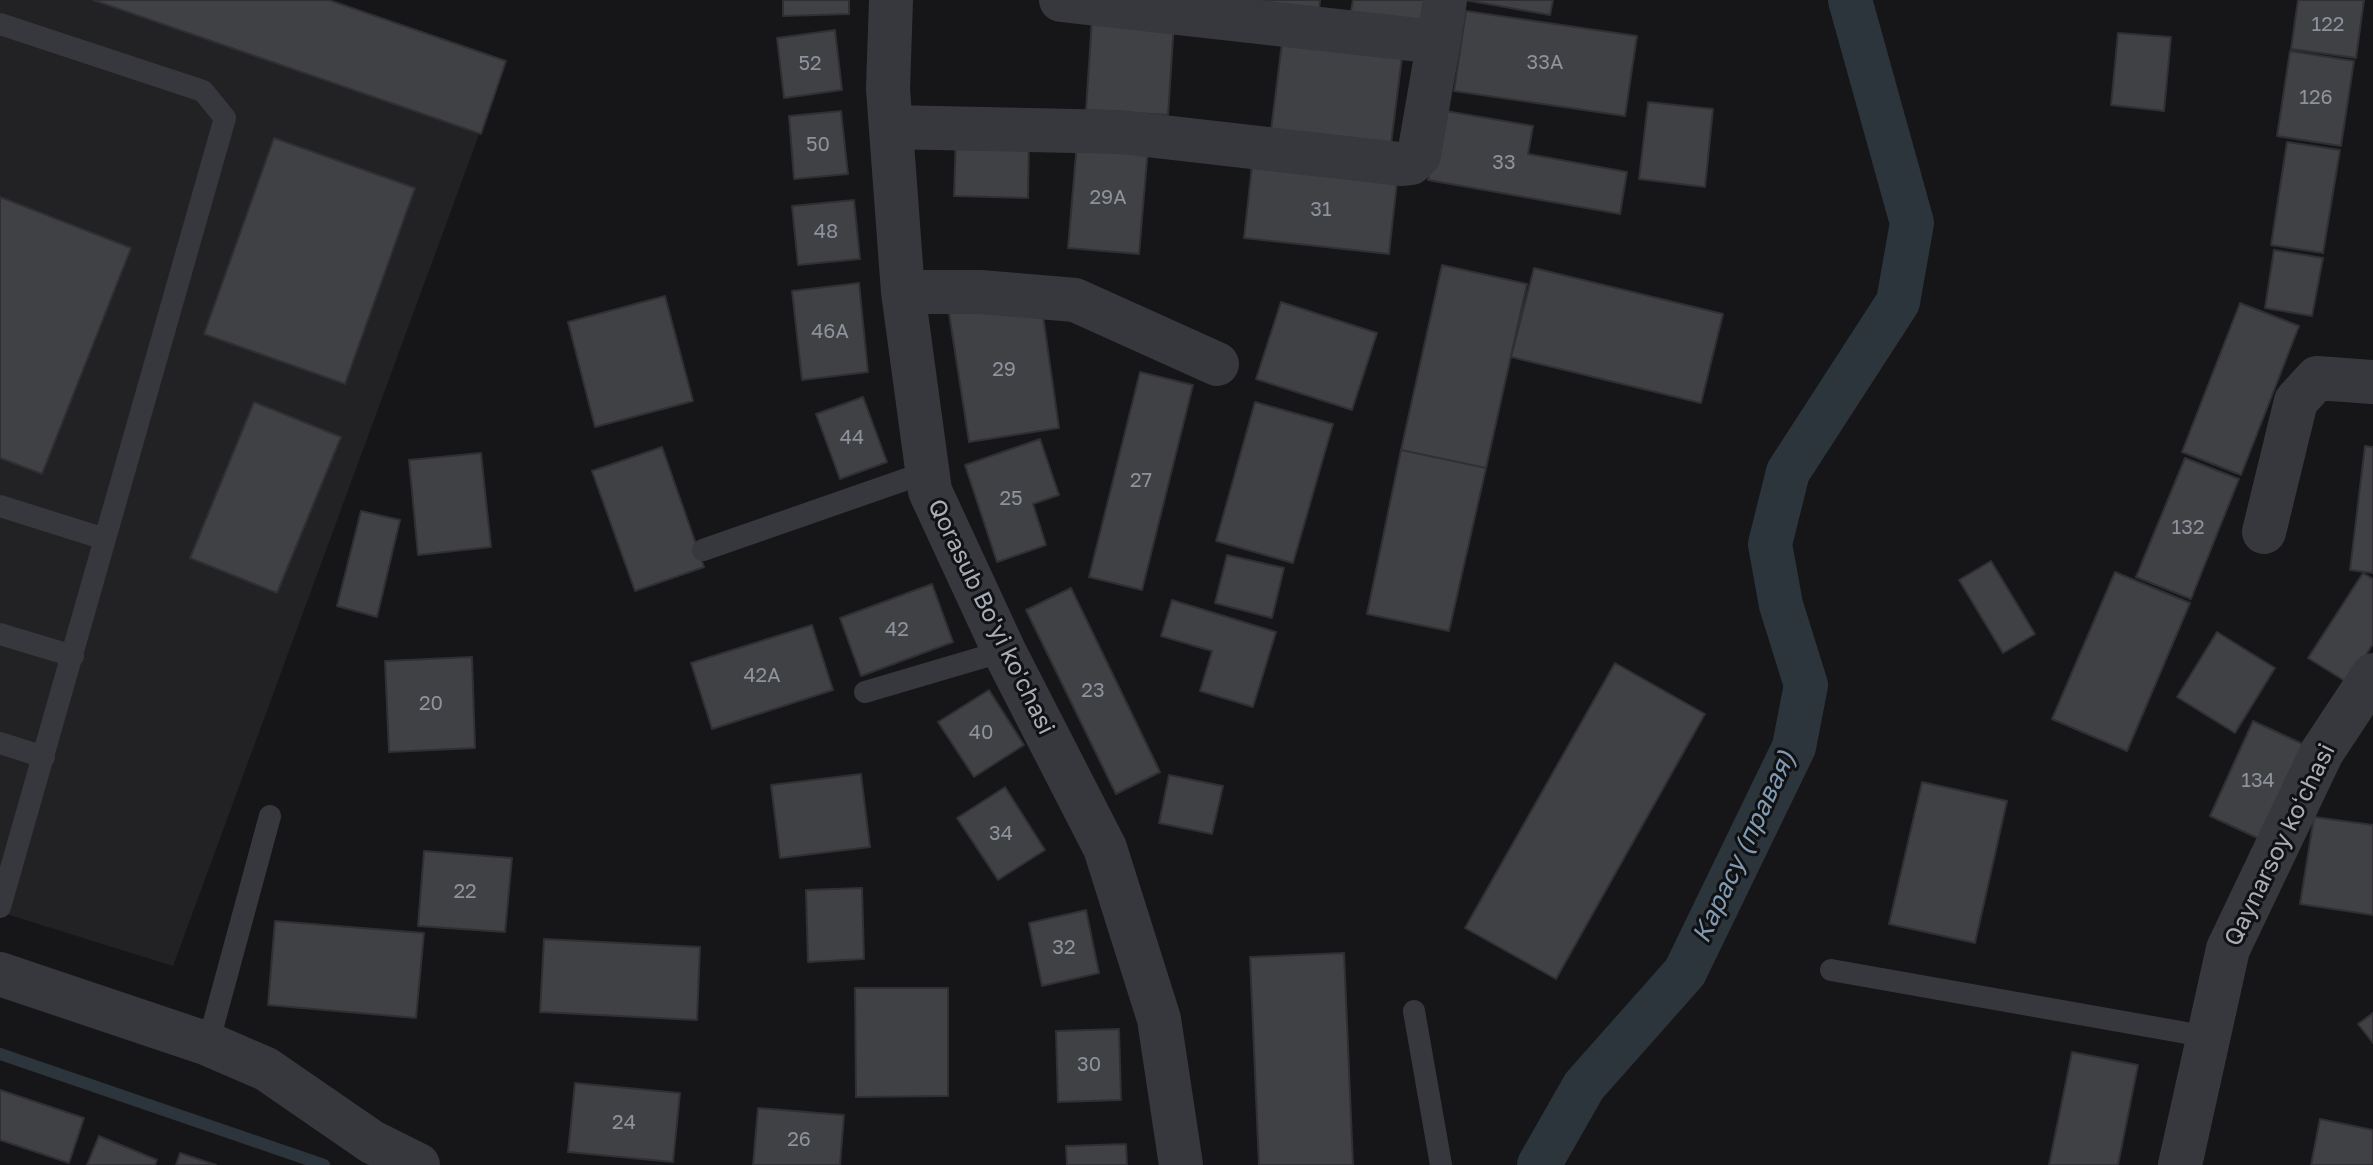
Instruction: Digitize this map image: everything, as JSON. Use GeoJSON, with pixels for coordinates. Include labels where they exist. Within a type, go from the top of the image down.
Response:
{"type":"FeatureCollection","features":[{"type":"Feature","properties":{"kind":"street","name":"Qorasub Bo'yi ko'chasi"},"geometry":{"type":"LineString","coordinates":[[891,0],[891,127],[903,292],[930,491],[1004,651],[1105,848],[1159,1019],[1181,1165]]}},
{"type":"Feature","properties":{"kind":"street"},"geometry":{"type":"LineString","coordinates":[[1061,0],[1419,40],[1438,45]]}},
{"type":"Feature","properties":{"kind":"street"},"geometry":{"type":"LineString","coordinates":[[891,127],[1120,132],[1411,163],[1419,155],[1445,0]]}},
{"type":"Feature","properties":{"kind":"street"},"geometry":{"type":"LineString","coordinates":[[903,292],[980,292],[1075,300],[1217,364]]}},
{"type":"Feature","properties":{"kind":"street"},"geometry":{"type":"LineString","coordinates":[[2264,532],[2296,401],[2317,378],[2373,382]]}},
{"type":"Feature","properties":{"kind":"street","name":"Qaynarsoy koʻchasi"},"geometry":{"type":"LineString","coordinates":[[2180,1165],[2228,949],[2322,752],[2373,675]]}},
{"type":"Feature","properties":{"kind":"street"},"geometry":{"type":"LineString","coordinates":[[0,974],[208,1044],[266,1069],[372,1142],[418,1165]]}},
{"type":"Feature","properties":{"kind":"lane"},"geometry":{"type":"LineString","coordinates":[[0,24],[203,91],[225,118],[0,907]]}},
{"type":"Feature","properties":{"kind":"lane"},"geometry":{"type":"LineString","coordinates":[[703,550],[927,472]]}},
{"type":"Feature","properties":{"kind":"lane"},"geometry":{"type":"LineString","coordinates":[[0,506],[105,539]]}},
{"type":"Feature","properties":{"kind":"lane"},"geometry":{"type":"LineString","coordinates":[[0,634],[73,656]]}},
{"type":"Feature","properties":{"kind":"lane"},"geometry":{"type":"LineString","coordinates":[[865,692],[1004,651]]}},
{"type":"Feature","properties":{"kind":"lane"},"geometry":{"type":"LineString","coordinates":[[0,743],[44,757]]}},
{"type":"Feature","properties":{"kind":"lane"},"geometry":{"type":"LineString","coordinates":[[208,1044],[270,816]]}},
{"type":"Feature","properties":{"kind":"lane"},"geometry":{"type":"LineString","coordinates":[[1831,970],[2209,1037]]}},
{"type":"Feature","properties":{"kind":"lane"},"geometry":{"type":"LineString","coordinates":[[1414,1011],[1441,1165]]}},
{"type":"Feature","properties":{"kind":"shaded area"},"geometry":{"type":"Polygon","coordinates":[[[0,0],[329,0],[506,61],[173,966],[0,912],[0,0]]]}},
{"type":"Feature","properties":{"kind":"building"},"geometry":{"type":"Polygon","coordinates":[[[93,0],[329,0],[506,61],[481,134],[93,0]]]}},
{"type":"Feature","properties":{"kind":"building"},"geometry":{"type":"Polygon","coordinates":[[[783,0],[849,0],[849,14],[783,16],[783,0]]]}},
{"type":"Feature","properties":{"kind":"building"},"geometry":{"type":"Polygon","coordinates":[[[1259,0],[1320,0],[1319,12],[1259,0]]]}},
{"type":"Feature","properties":{"kind":"building"},"geometry":{"type":"Polygon","coordinates":[[[1353,0],[1426,0],[1423,23],[1350,16],[1353,0]]]}},
{"type":"Feature","properties":{"kind":"building"},"geometry":{"type":"Polygon","coordinates":[[[1465,0],[1553,0],[1550,15],[1465,0]]]}},
{"type":"Feature","properties":{"kind":"building"},"geometry":{"type":"Polygon","coordinates":[[[2298,0],[2364,0],[2356,58],[2291,49],[2298,0]]]}},
{"type":"Feature","properties":{"kind":"building"},"geometry":{"type":"Polygon","coordinates":[[[1466,11],[1637,36],[1625,116],[1454,91],[1466,11]]]}},
{"type":"Feature","properties":{"kind":"building"},"geometry":{"type":"Polygon","coordinates":[[[1092,18],[1174,23],[1168,115],[1086,110],[1092,18]]]}},
{"type":"Feature","properties":{"kind":"building"},"geometry":{"type":"Polygon","coordinates":[[[835,30],[842,90],[784,98],[777,38],[835,30]]]}},
{"type":"Feature","properties":{"kind":"building"},"geometry":{"type":"Polygon","coordinates":[[[2118,33],[2171,37],[2164,111],[2111,105],[2118,33]]]}},
{"type":"Feature","properties":{"kind":"building"},"geometry":{"type":"Polygon","coordinates":[[[1282,43],[1402,57],[1390,152],[1270,138],[1282,43]]]}},
{"type":"Feature","properties":{"kind":"building"},"geometry":{"type":"Polygon","coordinates":[[[2290,51],[2354,61],[2341,146],[2277,136],[2290,51]]]}},
{"type":"Feature","properties":{"kind":"building"},"geometry":{"type":"Polygon","coordinates":[[[1648,102],[1713,109],[1705,187],[1639,179],[1648,102]]]}},
{"type":"Feature","properties":{"kind":"building"},"geometry":{"type":"Polygon","coordinates":[[[1440,110],[1533,126],[1528,154],[1627,172],[1620,214],[1428,180],[1440,110]]]}},
{"type":"Feature","properties":{"kind":"building"},"geometry":{"type":"Polygon","coordinates":[[[841,111],[848,174],[794,179],[789,116],[841,111]]]}},
{"type":"Feature","properties":{"kind":"building"},"geometry":{"type":"Polygon","coordinates":[[[956,137],[1029,138],[1028,198],[954,196],[956,137]]]}},
{"type":"Feature","properties":{"kind":"building"},"geometry":{"type":"Polygon","coordinates":[[[274,138],[415,188],[345,384],[204,334],[274,138]]]}},
{"type":"Feature","properties":{"kind":"building"},"geometry":{"type":"Polygon","coordinates":[[[1077,142],[1148,148],[1139,254],[1068,248],[1077,142]]]}},
{"type":"Feature","properties":{"kind":"building"},"geometry":{"type":"Polygon","coordinates":[[[2287,142],[2340,150],[2323,253],[2271,245],[2287,142]]]}},
{"type":"Feature","properties":{"kind":"building"},"geometry":{"type":"Polygon","coordinates":[[[1252,166],[1397,182],[1389,254],[1244,238],[1252,166]]]}},
{"type":"Feature","properties":{"kind":"building"},"geometry":{"type":"Polygon","coordinates":[[[0,197],[131,248],[42,474],[0,458],[0,197]]]}},
{"type":"Feature","properties":{"kind":"building"},"geometry":{"type":"Polygon","coordinates":[[[854,200],[860,259],[798,265],[792,206],[854,200]]]}},
{"type":"Feature","properties":{"kind":"building"},"geometry":{"type":"Polygon","coordinates":[[[2274,250],[2323,258],[2312,316],[2265,308],[2274,250]]]}},
{"type":"Feature","properties":{"kind":"building"},"geometry":{"type":"Polygon","coordinates":[[[1442,265],[1527,284],[1486,468],[1401,450],[1442,265]]]}},
{"type":"Feature","properties":{"kind":"building"},"geometry":{"type":"Polygon","coordinates":[[[1534,268],[1723,314],[1701,403],[1511,357],[1534,268]]]}},
{"type":"Feature","properties":{"kind":"building"},"geometry":{"type":"Polygon","coordinates":[[[859,283],[868,372],[802,380],[792,291],[859,283]]]}},
{"type":"Feature","properties":{"kind":"building"},"geometry":{"type":"Polygon","coordinates":[[[665,296],[693,401],[595,427],[568,322],[665,296]]]}},
{"type":"Feature","properties":{"kind":"building"},"geometry":{"type":"Polygon","coordinates":[[[1281,302],[1377,333],[1352,410],[1256,379],[1281,302]]]}},
{"type":"Feature","properties":{"kind":"building"},"geometry":{"type":"Polygon","coordinates":[[[2240,303],[2299,326],[2241,475],[2182,452],[2240,303]]]}},
{"type":"Feature","properties":{"kind":"building"},"geometry":{"type":"Polygon","coordinates":[[[1042,309],[1059,428],[969,442],[949,313],[1042,309]]]}},
{"type":"Feature","properties":{"kind":"building"},"geometry":{"type":"Polygon","coordinates":[[[1140,372],[1193,385],[1142,590],[1089,577],[1140,372]]]}},
{"type":"Feature","properties":{"kind":"building"},"geometry":{"type":"Polygon","coordinates":[[[863,397],[887,462],[840,479],[816,414],[863,397]]]}},
{"type":"Feature","properties":{"kind":"building"},"geometry":{"type":"Polygon","coordinates":[[[254,402],[341,437],[277,593],[190,558],[254,402]]]}},
{"type":"Feature","properties":{"kind":"building"},"geometry":{"type":"Polygon","coordinates":[[[1255,402],[1333,424],[1293,563],[1216,541],[1255,402]]]}},
{"type":"Feature","properties":{"kind":"building"},"geometry":{"type":"Polygon","coordinates":[[[1040,439],[1059,495],[1033,504],[1046,545],[997,562],[965,465],[1040,439]]]}},
{"type":"Feature","properties":{"kind":"building"},"geometry":{"type":"Polygon","coordinates":[[[2365,446],[2373,447],[2373,573],[2350,570],[2365,446]]]}},
{"type":"Feature","properties":{"kind":"building"},"geometry":{"type":"Polygon","coordinates":[[[662,447],[704,567],[635,591],[592,471],[662,447]]]}},
{"type":"Feature","properties":{"kind":"building"},"geometry":{"type":"Polygon","coordinates":[[[1401,450],[1486,468],[1449,631],[1367,614],[1401,450]]]}},
{"type":"Feature","properties":{"kind":"building"},"geometry":{"type":"Polygon","coordinates":[[[481,453],[491,547],[418,555],[409,460],[481,453]]]}},
{"type":"Feature","properties":{"kind":"building"},"geometry":{"type":"Polygon","coordinates":[[[2185,458],[2239,479],[2191,599],[2136,577],[2185,458]]]}},
{"type":"Feature","properties":{"kind":"building"},"geometry":{"type":"Polygon","coordinates":[[[361,511],[400,520],[377,617],[337,606],[361,511]]]}},
{"type":"Feature","properties":{"kind":"building"},"geometry":{"type":"Polygon","coordinates":[[[1227,555],[1284,568],[1272,618],[1215,603],[1227,555]]]}},
{"type":"Feature","properties":{"kind":"building"},"geometry":{"type":"Polygon","coordinates":[[[1991,561],[2035,634],[2003,653],[1959,580],[1991,561]]]}},
{"type":"Feature","properties":{"kind":"building"},"geometry":{"type":"Polygon","coordinates":[[[2115,572],[2190,603],[2127,751],[2052,719],[2115,572]]]}},
{"type":"Feature","properties":{"kind":"building"},"geometry":{"type":"Polygon","coordinates":[[[2363,573],[2373,579],[2373,644],[2348,683],[2308,658],[2363,573]]]}},
{"type":"Feature","properties":{"kind":"building"},"geometry":{"type":"Polygon","coordinates":[[[932,584],[953,642],[861,676],[840,618],[932,584]]]}},
{"type":"Feature","properties":{"kind":"building"},"geometry":{"type":"Polygon","coordinates":[[[1071,588],[1160,772],[1116,794],[1026,610],[1071,588]]]}},
{"type":"Feature","properties":{"kind":"building"},"geometry":{"type":"Polygon","coordinates":[[[1172,600],[1276,632],[1253,707],[1200,691],[1212,651],[1161,636],[1172,600]]]}},
{"type":"Feature","properties":{"kind":"building"},"geometry":{"type":"Polygon","coordinates":[[[812,625],[833,690],[712,729],[691,663],[812,625]]]}},
{"type":"Feature","properties":{"kind":"building"},"geometry":{"type":"Polygon","coordinates":[[[2217,632],[2275,668],[2235,733],[2177,697],[2217,632]]]}},
{"type":"Feature","properties":{"kind":"building"},"geometry":{"type":"Polygon","coordinates":[[[472,657],[475,748],[389,752],[385,661],[472,657]]]}},
{"type":"Feature","properties":{"kind":"building"},"geometry":{"type":"Polygon","coordinates":[[[1615,663],[1705,714],[1556,979],[1465,928],[1615,663]]]}},
{"type":"Feature","properties":{"kind":"building"},"geometry":{"type":"Polygon","coordinates":[[[989,690],[1024,745],[974,777],[938,722],[989,690]]]}},
{"type":"Feature","properties":{"kind":"building"},"geometry":{"type":"Polygon","coordinates":[[[2253,721],[2307,746],[2264,841],[2210,816],[2253,721]]]}},
{"type":"Feature","properties":{"kind":"building"},"geometry":{"type":"Polygon","coordinates":[[[861,774],[870,847],[780,858],[771,785],[861,774]]]}},
{"type":"Feature","properties":{"kind":"building"},"geometry":{"type":"Polygon","coordinates":[[[1169,775],[1223,786],[1212,834],[1159,823],[1169,775]]]}},
{"type":"Feature","properties":{"kind":"building"},"geometry":{"type":"Polygon","coordinates":[[[1922,782],[2007,801],[1975,943],[1889,924],[1922,782]]]}},
{"type":"Feature","properties":{"kind":"building"},"geometry":{"type":"Polygon","coordinates":[[[1005,787],[1045,850],[998,880],[957,818],[1005,787]]]}},
{"type":"Feature","properties":{"kind":"building"},"geometry":{"type":"Polygon","coordinates":[[[2314,817],[2373,825],[2373,915],[2300,904],[2314,817]]]}},
{"type":"Feature","properties":{"kind":"building"},"geometry":{"type":"Polygon","coordinates":[[[424,851],[512,858],[505,932],[418,926],[424,851]]]}},
{"type":"Feature","properties":{"kind":"building"},"geometry":{"type":"Polygon","coordinates":[[[862,888],[864,959],[808,962],[806,890],[862,888]]]}},
{"type":"Feature","properties":{"kind":"building"},"geometry":{"type":"Polygon","coordinates":[[[1086,910],[1099,973],[1042,986],[1029,923],[1086,910]]]}},
{"type":"Feature","properties":{"kind":"building"},"geometry":{"type":"Polygon","coordinates":[[[275,921],[424,933],[416,1018],[268,1005],[275,921]]]}},
{"type":"Feature","properties":{"kind":"building"},"geometry":{"type":"Polygon","coordinates":[[[544,939],[700,947],[697,1020],[540,1012],[544,939]]]}},
{"type":"Feature","properties":{"kind":"building"},"geometry":{"type":"Polygon","coordinates":[[[1344,953],[1353,1165],[1259,1165],[1250,957],[1344,953]]]}},
{"type":"Feature","properties":{"kind":"building"},"geometry":{"type":"Polygon","coordinates":[[[855,988],[948,988],[948,1096],[856,1097],[855,988]]]}},
{"type":"Feature","properties":{"kind":"building"},"geometry":{"type":"Polygon","coordinates":[[[2373,1013],[2373,1043],[2358,1024],[2373,1013]]]}},
{"type":"Feature","properties":{"kind":"building"},"geometry":{"type":"Polygon","coordinates":[[[1119,1029],[1121,1100],[1058,1102],[1056,1031],[1119,1029]]]}},
{"type":"Feature","properties":{"kind":"building"},"geometry":{"type":"Polygon","coordinates":[[[2072,1052],[2138,1065],[2118,1165],[2049,1165],[2072,1052]]]}},
{"type":"Feature","properties":{"kind":"building"},"geometry":{"type":"Polygon","coordinates":[[[575,1083],[680,1093],[673,1162],[568,1152],[575,1083]]]}},
{"type":"Feature","properties":{"kind":"building"},"geometry":{"type":"Polygon","coordinates":[[[0,1090],[84,1118],[69,1163],[0,1140],[0,1090]]]}},
{"type":"Feature","properties":{"kind":"building"},"geometry":{"type":"Polygon","coordinates":[[[758,1108],[844,1115],[840,1165],[753,1165],[758,1108]]]}},
{"type":"Feature","properties":{"kind":"building"},"geometry":{"type":"Polygon","coordinates":[[[2320,1119],[2373,1130],[2373,1165],[2311,1165],[2320,1119]]]}},
{"type":"Feature","properties":{"kind":"building"},"geometry":{"type":"Polygon","coordinates":[[[99,1136],[157,1160],[155,1165],[87,1165],[99,1136]]]}},
{"type":"Feature","properties":{"kind":"building"},"geometry":{"type":"Polygon","coordinates":[[[1126,1144],[1127,1165],[1067,1165],[1066,1146],[1126,1144]]]}},
{"type":"Feature","properties":{"kind":"building"},"geometry":{"type":"Polygon","coordinates":[[[180,1153],[216,1165],[176,1165],[180,1153]]]}},
{"type":"Feature","properties":{"kind":"waterway","name":"Карасу (правая)"},"geometry":{"type":"LineString","coordinates":[[1539,1165],[1584,1086],[1685,972],[1794,747],[1806,685],[1781,605],[1770,544],[1788,472],[1898,302],[1912,223],[1850,0]]}},
{"type":"Feature","properties":{"kind":"waterway"},"geometry":{"type":"LineString","coordinates":[[0,1054],[324,1165]]}}]}
